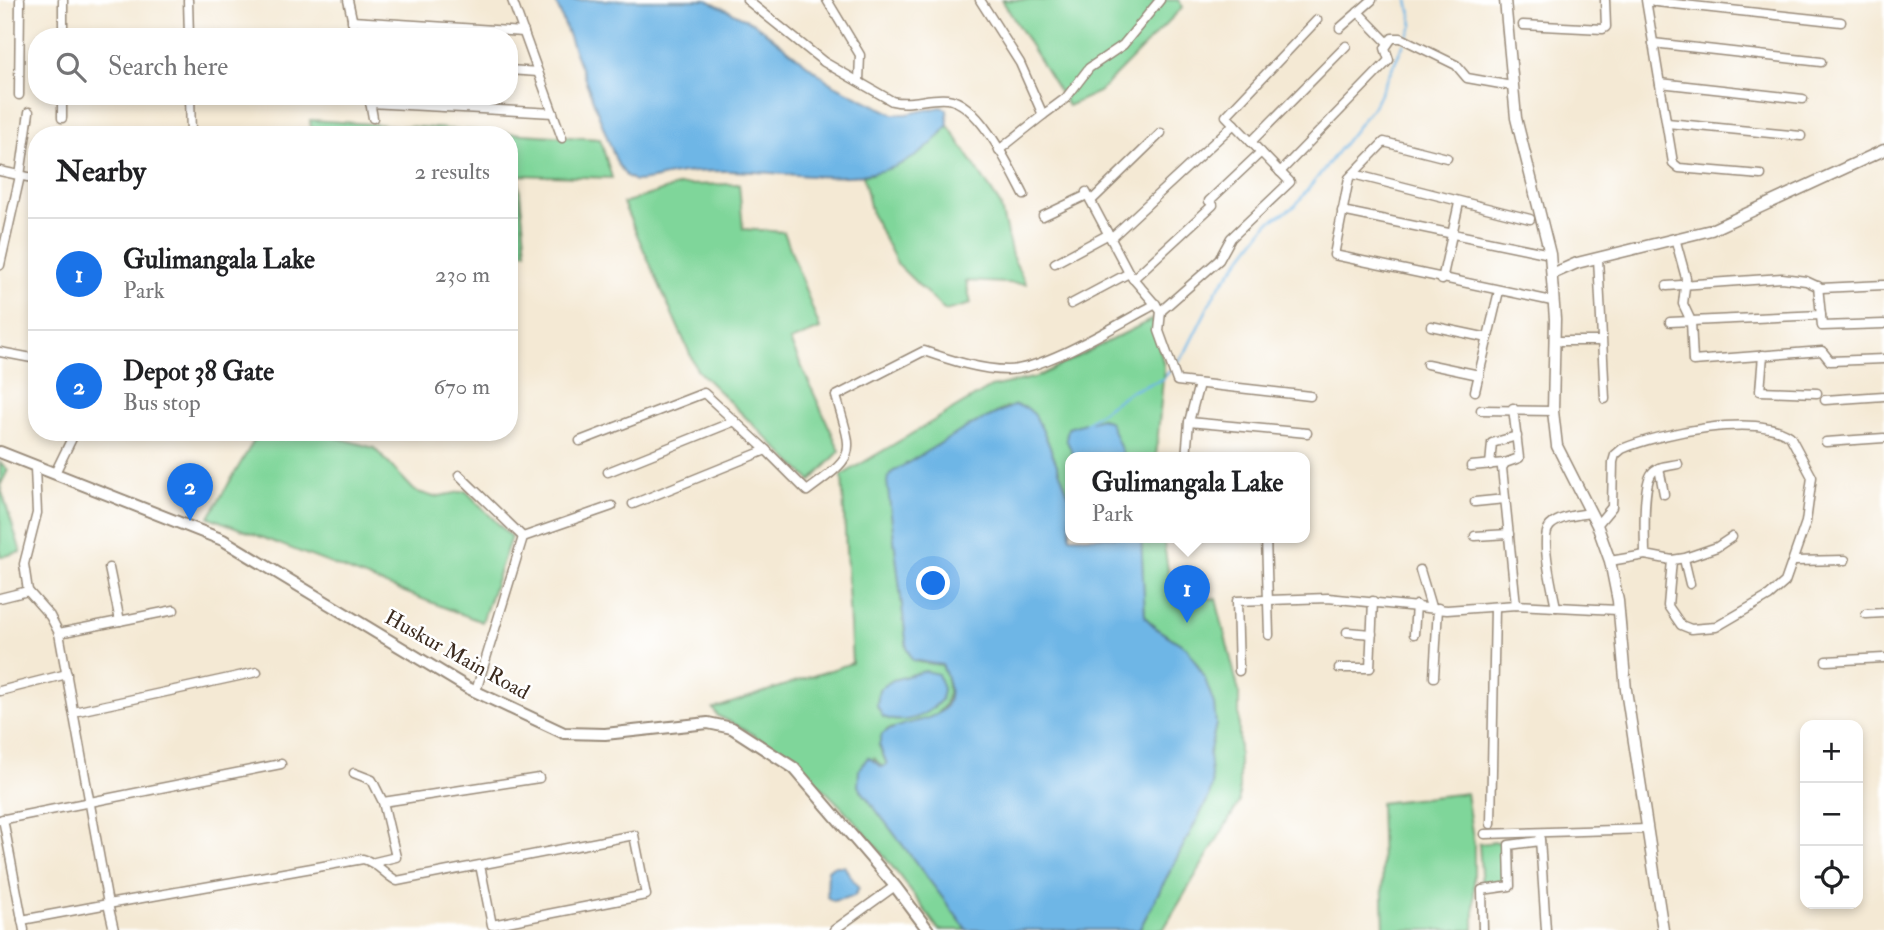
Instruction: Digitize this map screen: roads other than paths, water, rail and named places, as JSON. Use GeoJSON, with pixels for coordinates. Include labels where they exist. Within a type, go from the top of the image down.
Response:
{"type":"FeatureCollection","features":[{"type":"Feature","properties":{"kind":"main road","name":"Huskur Main Road"},"geometry":{"type":"LineString","coordinates":[[0,452],[223,540],[475,691],[564,733],[605,734],[708,723],[732,728],[794,768],[895,886],[928,930]]}},
{"type":"Feature","properties":{"kind":"street"},"geometry":{"type":"LineString","coordinates":[[19,95],[20,0]]}},
{"type":"Feature","properties":{"kind":"street"},"geometry":{"type":"LineString","coordinates":[[63,0],[63,28]]}},
{"type":"Feature","properties":{"kind":"street"},"geometry":{"type":"LineString","coordinates":[[188,0],[189,28]]}},
{"type":"Feature","properties":{"kind":"street"},"geometry":{"type":"LineString","coordinates":[[348,0],[354,28]]}},
{"type":"Feature","properties":{"kind":"street"},"geometry":{"type":"LineString","coordinates":[[513,0],[562,138]]}},
{"type":"Feature","properties":{"kind":"street"},"geometry":{"type":"LineString","coordinates":[[747,0],[824,62],[898,103],[946,99],[962,104],[999,150],[1024,195]]}},
{"type":"Feature","properties":{"kind":"street"},"geometry":{"type":"LineString","coordinates":[[827,0],[860,55],[859,81]]}},
{"type":"Feature","properties":{"kind":"street"},"geometry":{"type":"LineString","coordinates":[[980,0],[1020,63],[1043,115]]}},
{"type":"Feature","properties":{"kind":"street"},"geometry":{"type":"LineString","coordinates":[[999,150],[1066,98],[1089,68],[1123,45],[1160,0]]}},
{"type":"Feature","properties":{"kind":"street"},"geometry":{"type":"LineString","coordinates":[[1340,27],[1372,0]]}},
{"type":"Feature","properties":{"kind":"street"},"geometry":{"type":"LineString","coordinates":[[1505,0],[1512,86],[1520,141],[1550,254],[1554,341],[1553,411],[1557,446],[1597,525],[1610,561],[1662,930]]}},
{"type":"Feature","properties":{"kind":"street"},"geometry":{"type":"LineString","coordinates":[[1523,25],[1603,29],[1606,27],[1605,0]]}},
{"type":"Feature","properties":{"kind":"street"},"geometry":{"type":"LineString","coordinates":[[1761,175],[1679,168],[1673,163],[1646,0],[1841,22]]}},
{"type":"Feature","properties":{"kind":"street"},"geometry":{"type":"LineString","coordinates":[[1358,12],[1387,42]]}},
{"type":"Feature","properties":{"kind":"street"},"geometry":{"type":"LineString","coordinates":[[580,441],[704,393],[807,491],[844,464],[850,443],[836,396],[924,351],[990,368],[1023,367],[1158,308],[1219,260],[1231,238],[1290,182],[1226,116],[1317,20]]}},
{"type":"Feature","properties":{"kind":"street"},"geometry":{"type":"LineString","coordinates":[[352,21],[461,28]]}},
{"type":"Feature","properties":{"kind":"street"},"geometry":{"type":"LineString","coordinates":[[518,32],[524,32]]}},
{"type":"Feature","properties":{"kind":"street"},"geometry":{"type":"LineString","coordinates":[[1387,42],[1406,40],[1456,65],[1467,78],[1512,86]]}},
{"type":"Feature","properties":{"kind":"street"},"geometry":{"type":"LineString","coordinates":[[1280,172],[1389,60],[1385,51],[1387,42]]}},
{"type":"Feature","properties":{"kind":"street"},"geometry":{"type":"LineString","coordinates":[[1653,43],[1821,62]]}},
{"type":"Feature","properties":{"kind":"street"},"geometry":{"type":"LineString","coordinates":[[1251,142],[1346,46]]}},
{"type":"Feature","properties":{"kind":"street"},"geometry":{"type":"LineString","coordinates":[[518,71],[538,72]]}},
{"type":"Feature","properties":{"kind":"street"},"geometry":{"type":"LineString","coordinates":[[1660,83],[1803,99]]}},
{"type":"Feature","properties":{"kind":"street"},"geometry":{"type":"LineString","coordinates":[[62,105],[62,118]]}},
{"type":"Feature","properties":{"kind":"street"},"geometry":{"type":"LineString","coordinates":[[190,105],[191,126]]}},
{"type":"Feature","properties":{"kind":"street"},"geometry":{"type":"LineString","coordinates":[[370,105],[373,118]]}},
{"type":"Feature","properties":{"kind":"street"},"geometry":{"type":"LineString","coordinates":[[440,105],[553,113]]}},
{"type":"Feature","properties":{"kind":"street"},"geometry":{"type":"LineString","coordinates":[[0,265],[20,176],[29,112]]}},
{"type":"Feature","properties":{"kind":"street"},"geometry":{"type":"LineString","coordinates":[[1667,123],[1801,136]]}},
{"type":"Feature","properties":{"kind":"street"},"geometry":{"type":"LineString","coordinates":[[1055,264],[1110,236],[1234,124]]}},
{"type":"Feature","properties":{"kind":"street"},"geometry":{"type":"LineString","coordinates":[[1043,216],[1088,196],[1161,133]]}},
{"type":"Feature","properties":{"kind":"street"},"geometry":{"type":"LineString","coordinates":[[1447,158],[1384,142],[1349,178],[1334,249],[1337,257],[1552,301]]}},
{"type":"Feature","properties":{"kind":"street"},"geometry":{"type":"LineString","coordinates":[[1552,274],[1598,258],[1711,230],[1884,150]]}},
{"type":"Feature","properties":{"kind":"street"},"geometry":{"type":"LineString","coordinates":[[1071,304],[1131,276],[1213,205],[1209,201],[1261,152]]}},
{"type":"Feature","properties":{"kind":"street"},"geometry":{"type":"LineString","coordinates":[[0,171],[28,177]]}},
{"type":"Feature","properties":{"kind":"street"},"geometry":{"type":"LineString","coordinates":[[1353,174],[1419,188],[1428,195],[1530,219]]}},
{"type":"Feature","properties":{"kind":"street"},"geometry":{"type":"LineString","coordinates":[[1088,196],[1131,276],[1158,308],[1159,331],[1177,382],[1310,396]]}},
{"type":"Feature","properties":{"kind":"street"},"geometry":{"type":"LineString","coordinates":[[1442,279],[1459,203]]}},
{"type":"Feature","properties":{"kind":"street"},"geometry":{"type":"LineString","coordinates":[[1342,211],[1550,254]]}},
{"type":"Feature","properties":{"kind":"street"},"geometry":{"type":"LineString","coordinates":[[1675,238],[1685,285],[1683,304],[1690,321],[1693,360],[1822,351],[1830,361],[1884,359]]}},
{"type":"Feature","properties":{"kind":"street"},"geometry":{"type":"LineString","coordinates":[[1598,258],[1605,400]]}},
{"type":"Feature","properties":{"kind":"street"},"geometry":{"type":"LineString","coordinates":[[1667,286],[1790,278],[1818,286],[1884,285]]}},
{"type":"Feature","properties":{"kind":"street"},"geometry":{"type":"LineString","coordinates":[[1818,286],[1822,326],[1884,324]]}},
{"type":"Feature","properties":{"kind":"street"},"geometry":{"type":"LineString","coordinates":[[1475,391],[1499,291]]}},
{"type":"Feature","properties":{"kind":"street"},"geometry":{"type":"LineString","coordinates":[[1670,322],[1821,315]]}},
{"type":"Feature","properties":{"kind":"street"},"geometry":{"type":"LineString","coordinates":[[1431,326],[1488,338]]}},
{"type":"Feature","properties":{"kind":"street"},"geometry":{"type":"LineString","coordinates":[[1554,341],[1600,341]]}},
{"type":"Feature","properties":{"kind":"street"},"geometry":{"type":"LineString","coordinates":[[0,352],[28,357]]}},
{"type":"Feature","properties":{"kind":"street"},"geometry":{"type":"LineString","coordinates":[[1763,355],[1760,391],[1818,393]]}},
{"type":"Feature","properties":{"kind":"street"},"geometry":{"type":"LineString","coordinates":[[1427,364],[1479,375]]}},
{"type":"Feature","properties":{"kind":"street"},"geometry":{"type":"LineString","coordinates":[[1186,452],[1189,422],[1199,384]]}},
{"type":"Feature","properties":{"kind":"street"},"geometry":{"type":"LineString","coordinates":[[1825,400],[1884,396]]}},
{"type":"Feature","properties":{"kind":"street"},"geometry":{"type":"LineString","coordinates":[[1481,410],[1513,408],[1553,411]]}},
{"type":"Feature","properties":{"kind":"street"},"geometry":{"type":"LineString","coordinates":[[1471,466],[1506,463],[1519,458],[1513,408]]}},
{"type":"Feature","properties":{"kind":"street"},"geometry":{"type":"LineString","coordinates":[[608,472],[735,421]]}},
{"type":"Feature","properties":{"kind":"street"},"geometry":{"type":"LineString","coordinates":[[1189,422],[1307,433]]}},
{"type":"Feature","properties":{"kind":"street"},"geometry":{"type":"LineString","coordinates":[[1597,525],[1612,507],[1613,462],[1615,455],[1622,449],[1707,427],[1763,426],[1790,436],[1812,477],[1806,522],[1795,561],[1785,582],[1769,596],[1716,626],[1703,630],[1681,625],[1668,606],[1672,560]]}},
{"type":"Feature","properties":{"kind":"street"},"geometry":{"type":"LineString","coordinates":[[1490,465],[1492,443],[1517,436]]}},
{"type":"Feature","properties":{"kind":"street"},"geometry":{"type":"LineString","coordinates":[[1826,442],[1884,438]]}},
{"type":"Feature","properties":{"kind":"street"},"geometry":{"type":"LineString","coordinates":[[55,473],[71,441]]}},
{"type":"Feature","properties":{"kind":"street"},"geometry":{"type":"LineString","coordinates":[[633,504],[766,450]]}},
{"type":"Feature","properties":{"kind":"street"},"geometry":{"type":"LineString","coordinates":[[1506,463],[1502,468],[1516,606]]}},
{"type":"Feature","properties":{"kind":"street"},"geometry":{"type":"LineString","coordinates":[[1645,555],[1648,485],[1653,472],[1678,464]]}},
{"type":"Feature","properties":{"kind":"street"},"geometry":{"type":"LineString","coordinates":[[35,468],[37,513],[24,564],[28,591],[50,616],[59,633],[114,930]]}},
{"type":"Feature","properties":{"kind":"street"},"geometry":{"type":"LineString","coordinates":[[1659,468],[1664,494]]}},
{"type":"Feature","properties":{"kind":"street"},"geometry":{"type":"LineString","coordinates":[[459,475],[523,537]]}},
{"type":"Feature","properties":{"kind":"street"},"geometry":{"type":"LineString","coordinates":[[1475,502],[1505,499]]}},
{"type":"Feature","properties":{"kind":"street"},"geometry":{"type":"LineString","coordinates":[[523,537],[612,506]]}},
{"type":"Feature","properties":{"kind":"street"},"geometry":{"type":"LineString","coordinates":[[1556,607],[1545,539],[1548,527],[1561,519],[1591,513]]}},
{"type":"Feature","properties":{"kind":"street"},"geometry":{"type":"LineString","coordinates":[[1475,536],[1509,534]]}},
{"type":"Feature","properties":{"kind":"street"},"geometry":{"type":"LineString","coordinates":[[475,691],[523,537]]}},
{"type":"Feature","properties":{"kind":"street"},"geometry":{"type":"LineString","coordinates":[[1610,561],[1645,555],[1672,560],[1684,558],[1717,547],[1732,537]]}},
{"type":"Feature","properties":{"kind":"street"},"geometry":{"type":"LineString","coordinates":[[1266,543],[1269,635]]}},
{"type":"Feature","properties":{"kind":"street"},"geometry":{"type":"LineString","coordinates":[[1684,558],[1690,584]]}},
{"type":"Feature","properties":{"kind":"street"},"geometry":{"type":"LineString","coordinates":[[1795,561],[1845,560]]}},
{"type":"Feature","properties":{"kind":"street"},"geometry":{"type":"LineString","coordinates":[[109,569],[121,621]]}},
{"type":"Feature","properties":{"kind":"street"},"geometry":{"type":"LineString","coordinates":[[1420,570],[1435,608],[1434,677]]}},
{"type":"Feature","properties":{"kind":"street"},"geometry":{"type":"LineString","coordinates":[[0,598],[28,591]]}},
{"type":"Feature","properties":{"kind":"street"},"geometry":{"type":"LineString","coordinates":[[1239,671],[1237,601],[1269,598],[1373,601],[1435,608],[1516,606],[1617,610]]}},
{"type":"Feature","properties":{"kind":"street"},"geometry":{"type":"LineString","coordinates":[[1339,668],[1370,668],[1373,601]]}},
{"type":"Feature","properties":{"kind":"street"},"geometry":{"type":"LineString","coordinates":[[1414,634],[1416,605]]}},
{"type":"Feature","properties":{"kind":"street"},"geometry":{"type":"LineString","coordinates":[[1491,824],[1495,607]]}},
{"type":"Feature","properties":{"kind":"street"},"geometry":{"type":"LineString","coordinates":[[59,633],[174,610]]}},
{"type":"Feature","properties":{"kind":"street"},"geometry":{"type":"LineString","coordinates":[[1866,614],[1884,613]]}},
{"type":"Feature","properties":{"kind":"street"},"geometry":{"type":"LineString","coordinates":[[1347,632],[1372,634]]}},
{"type":"Feature","properties":{"kind":"street"},"geometry":{"type":"LineString","coordinates":[[1826,661],[1884,658]]}},
{"type":"Feature","properties":{"kind":"street"},"geometry":{"type":"LineString","coordinates":[[74,712],[257,672]]}},
{"type":"Feature","properties":{"kind":"street"},"geometry":{"type":"LineString","coordinates":[[0,691],[67,674]]}},
{"type":"Feature","properties":{"kind":"street"},"geometry":{"type":"LineString","coordinates":[[24,930],[2,820],[281,764]]}},
{"type":"Feature","properties":{"kind":"street"},"geometry":{"type":"LineString","coordinates":[[22,920],[363,859],[375,862],[396,856],[383,802],[372,780],[354,773]]}},
{"type":"Feature","properties":{"kind":"street"},"geometry":{"type":"LineString","coordinates":[[383,802],[539,778]]}},
{"type":"Feature","properties":{"kind":"street"},"geometry":{"type":"LineString","coordinates":[[1483,930],[1482,890],[1510,886],[1509,845],[1530,842],[1540,837],[1647,829]]}},
{"type":"Feature","properties":{"kind":"street"},"geometry":{"type":"LineString","coordinates":[[1485,834],[1529,832],[1540,837]]}},
{"type":"Feature","properties":{"kind":"street"},"geometry":{"type":"LineString","coordinates":[[1529,832],[1530,842]]}},
{"type":"Feature","properties":{"kind":"street"},"geometry":{"type":"LineString","coordinates":[[375,862],[385,874],[397,881],[634,835],[646,895],[492,925],[480,865]]}},
{"type":"Feature","properties":{"kind":"street"},"geometry":{"type":"LineString","coordinates":[[1540,837],[1546,930]]}},
{"type":"Feature","properties":{"kind":"street"},"geometry":{"type":"LineString","coordinates":[[834,930],[895,886]]}},
{"type":"Feature","properties":{"kind":"water"},"geometry":{"type":"Polygon","coordinates":[[[555,0],[707,0],[754,23],[832,84],[893,114],[941,107],[947,109],[948,125],[926,149],[901,164],[874,173],[815,176],[707,171],[635,181],[626,176],[617,163],[555,0]]]}},
{"type":"Feature","properties":{"kind":"water"},"geometry":{"type":"Polygon","coordinates":[[[1015,405],[1027,408],[1035,415],[1065,485],[1065,543],[1141,543],[1145,617],[1157,629],[1187,648],[1204,676],[1214,704],[1216,724],[1209,754],[1212,785],[1209,797],[1139,930],[967,930],[858,786],[859,770],[868,757],[882,767],[887,764],[879,745],[882,734],[933,716],[943,710],[949,700],[949,686],[942,665],[912,660],[907,648],[887,481],[891,473],[971,425],[1015,405]]]}},
{"type":"Feature","properties":{"kind":"water"},"geometry":{"type":"Polygon","coordinates":[[[1101,418],[1110,422],[1122,452],[1072,452],[1066,439],[1068,428],[1101,418]]]}},
{"type":"Feature","properties":{"kind":"water"},"geometry":{"type":"Polygon","coordinates":[[[925,671],[938,674],[943,689],[941,700],[929,711],[914,718],[899,721],[883,717],[877,706],[879,689],[893,680],[925,671]]]}},
{"type":"Feature","properties":{"kind":"water"},"geometry":{"type":"Polygon","coordinates":[[[833,866],[844,866],[859,889],[854,896],[833,901],[827,897],[828,870],[833,866]]]}},
{"type":"Feature","properties":{"kind":"waterway"},"geometry":{"type":"LineString","coordinates":[[1407,37],[1413,25],[1408,0]]}},
{"type":"Feature","properties":{"kind":"waterway"},"geometry":{"type":"LineString","coordinates":[[1086,423],[1129,392],[1163,379],[1185,353],[1216,291],[1268,223],[1295,206],[1375,104],[1404,43]]}},
{"type":"Feature","properties":{"kind":"place","name":"Depot 38 Gate"},"geometry":{"type":"Point","coordinates":[190,521]}},
{"type":"Feature","properties":{"kind":"place","name":"Gulimangala Lake"},"geometry":{"type":"Point","coordinates":[1187,623]}}]}
